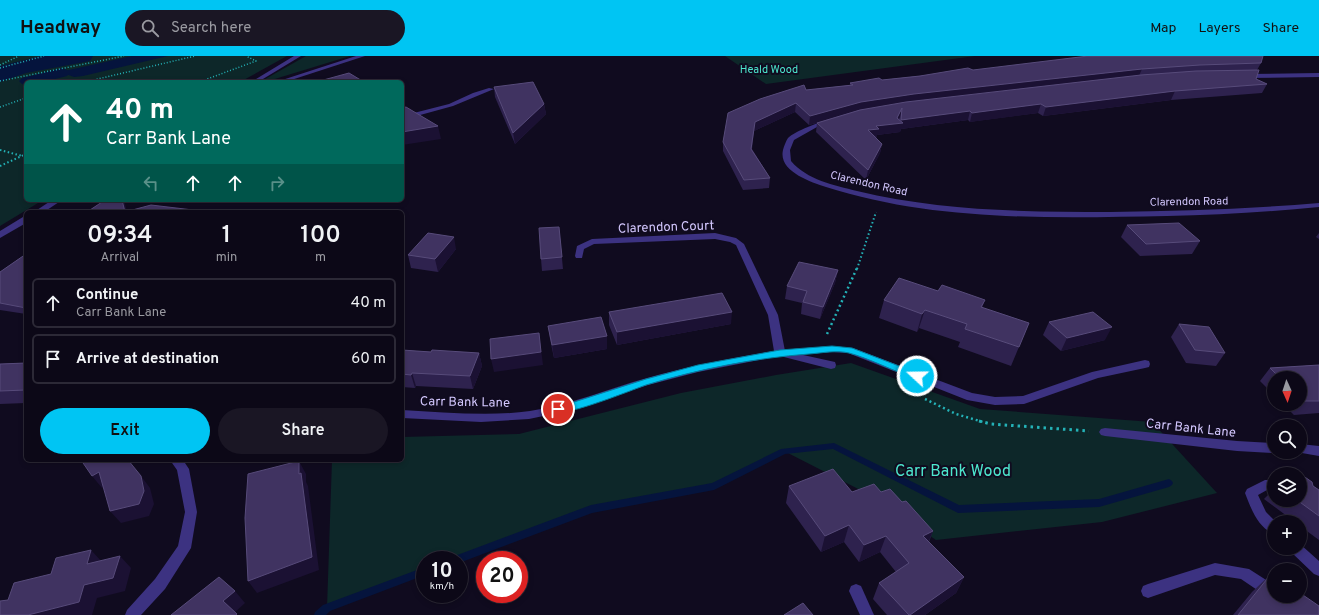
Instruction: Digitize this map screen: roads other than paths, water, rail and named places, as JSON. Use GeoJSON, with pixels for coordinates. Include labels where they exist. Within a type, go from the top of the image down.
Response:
{"type":"FeatureCollection","features":[{"type":"Feature","properties":{"kind":"street"},"geometry":{"type":"LineString","coordinates":[[257,80],[298,56]]}},
{"type":"Feature","properties":{"kind":"street"},"geometry":{"type":"LineString","coordinates":[[285,80],[362,56]]}},
{"type":"Feature","properties":{"kind":"street"},"geometry":{"type":"LineString","coordinates":[[1236,76],[1319,75]]}},
{"type":"Feature","properties":{"kind":"street"},"geometry":{"type":"LineString","coordinates":[[404,117],[451,105],[491,89]]}},
{"type":"Feature","properties":{"kind":"street","name":"Clarendon Road"},"geometry":{"type":"LineString","coordinates":[[835,120],[815,126],[790,139],[786,153],[787,161],[795,170],[828,185],[881,199],[914,204],[1015,213],[1074,214],[1223,212],[1319,205]]}},
{"type":"Feature","properties":{"kind":"street"},"geometry":{"type":"LineString","coordinates":[[41,210],[55,202]]}},
{"type":"Feature","properties":{"kind":"street"},"geometry":{"type":"LineString","coordinates":[[0,235],[24,220]]}},
{"type":"Feature","properties":{"kind":"street","name":"Clarendon Court"},"geometry":{"type":"LineString","coordinates":[[579,256],[580,248],[592,242],[715,236],[733,240],[740,244],[773,315],[780,353]]}},
{"type":"Feature","properties":{"kind":"street"},"geometry":{"type":"LineString","coordinates":[[780,353],[820,350],[849,350],[971,397],[995,401],[1024,400],[1096,375],[1144,364]]}},
{"type":"Feature","properties":{"kind":"street","name":"Carr Bank Lane"},"geometry":{"type":"LineString","coordinates":[[404,414],[481,418],[530,415],[572,406],[646,382],[698,368],[780,353],[831,365]]}},
{"type":"Feature","properties":{"kind":"street","name":"Carr Bank Lane"},"geometry":{"type":"LineString","coordinates":[[1105,432],[1237,446],[1267,448]]}},
{"type":"Feature","properties":{"kind":"street"},"geometry":{"type":"LineString","coordinates":[[1307,450],[1319,451]]}},
{"type":"Feature","properties":{"kind":"street"},"geometry":{"type":"LineString","coordinates":[[132,615],[160,584],[184,548],[191,512],[183,469],[178,462]]}},
{"type":"Feature","properties":{"kind":"street"},"geometry":{"type":"LineString","coordinates":[[1267,485],[1264,485],[1251,493],[1261,516],[1267,522]]}},
{"type":"Feature","properties":{"kind":"street"},"geometry":{"type":"LineString","coordinates":[[1303,555],[1319,570]]}},
{"type":"Feature","properties":{"kind":"street"},"geometry":{"type":"LineString","coordinates":[[1148,591],[1215,569],[1244,573],[1267,588]]}},
{"type":"Feature","properties":{"kind":"street"},"geometry":{"type":"LineString","coordinates":[[856,591],[867,615]]}},
{"type":"Feature","properties":{"kind":"water"},"geometry":{"type":"Polygon","coordinates":[[[132,56],[168,56],[83,76],[74,77],[60,72],[132,56]]]}},
{"type":"Feature","properties":{"kind":"waterway"},"geometry":{"type":"LineString","coordinates":[[0,74],[21,67],[81,56]]}},
{"type":"Feature","properties":{"kind":"waterway"},"geometry":{"type":"LineString","coordinates":[[31,80],[62,73]]}},
{"type":"Feature","properties":{"kind":"waterway"},"geometry":{"type":"LineString","coordinates":[[468,555],[591,509],[714,486],[784,451],[834,446],[958,509],[1099,503],[1169,483]]}},
{"type":"Feature","properties":{"kind":"waterway"},"geometry":{"type":"LineString","coordinates":[[319,615],[327,608],[416,574]]}},
{"type":"Feature","properties":{"kind":"park label","name":"Heald Wood"},"geometry":{"type":"Point","coordinates":[769,69]}},
{"type":"Feature","properties":{"kind":"park label","name":"Carr Bank Wood"},"geometry":{"type":"Point","coordinates":[953,470]}}]}
